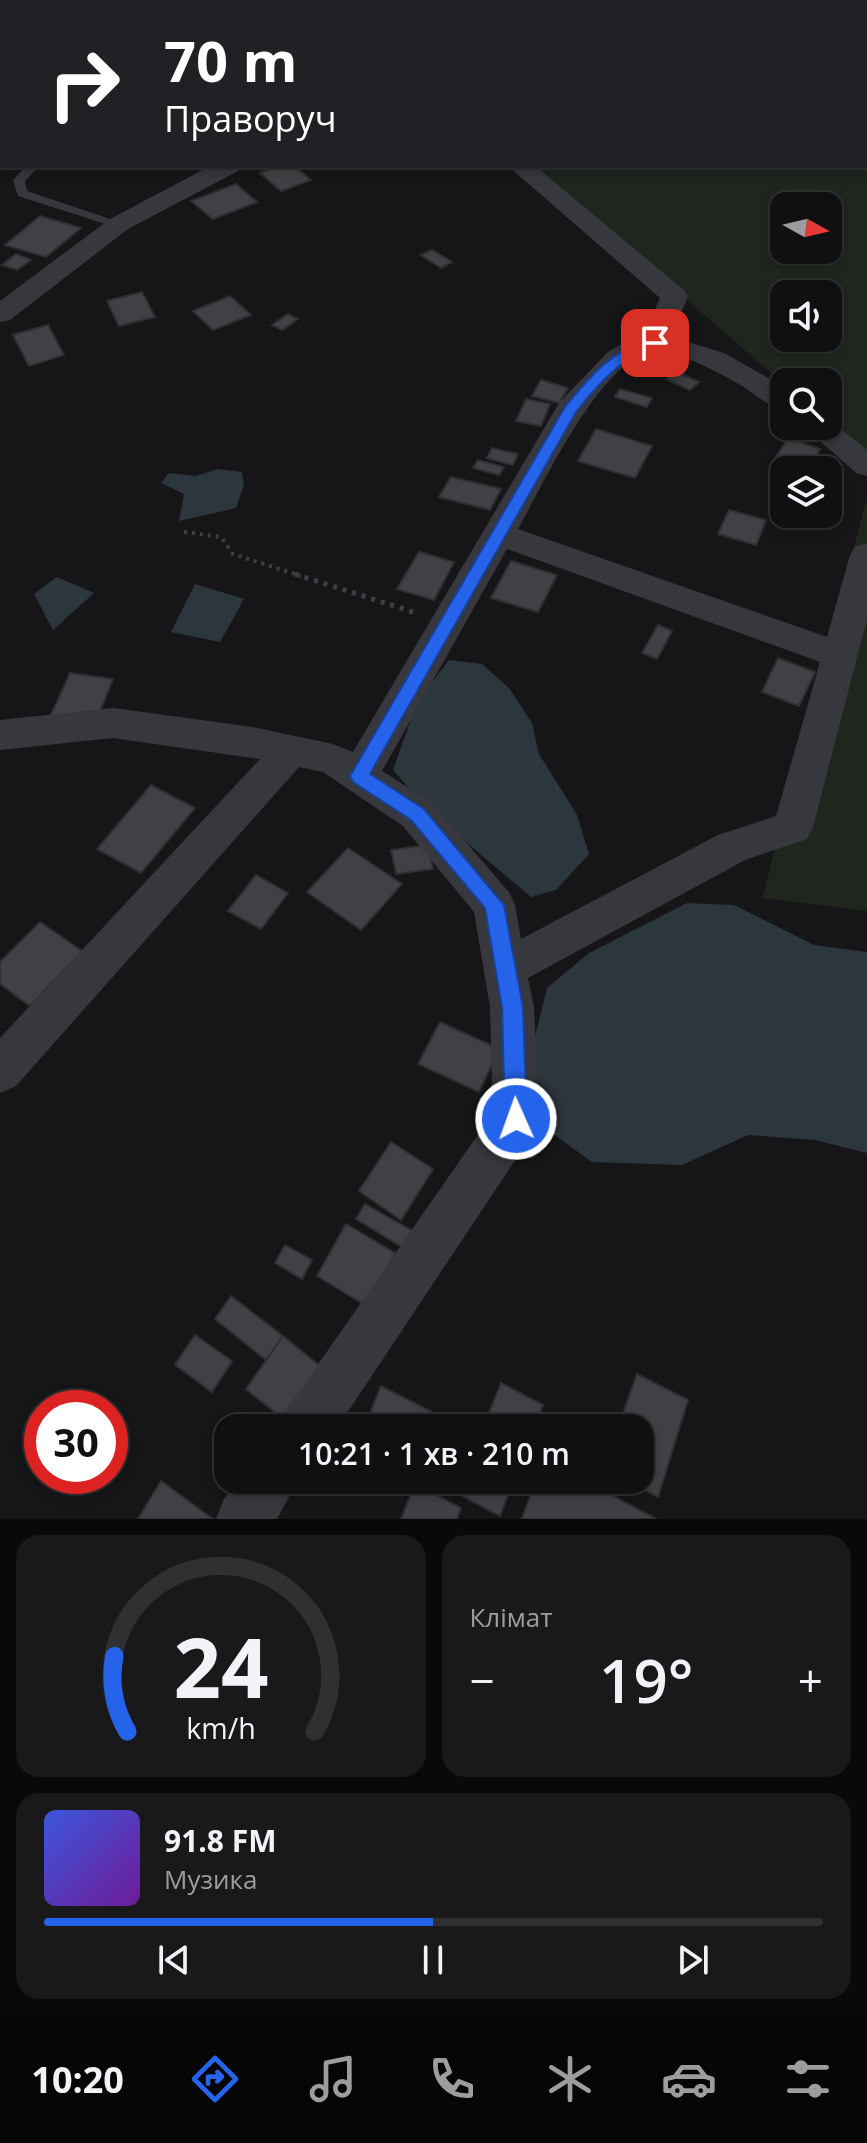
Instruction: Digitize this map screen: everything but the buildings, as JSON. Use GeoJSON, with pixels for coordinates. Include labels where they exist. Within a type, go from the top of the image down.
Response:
{"type":"FeatureCollection","features":[{"type":"Feature","properties":{"kind":"street"},"geometry":{"type":"LineString","coordinates":[[0,314],[119,224],[225,168]]}},
{"type":"Feature","properties":{"kind":"street"},"geometry":{"type":"LineString","coordinates":[[522,168],[674,296],[655,343]]}},
{"type":"Feature","properties":{"kind":"street"},"geometry":{"type":"LineString","coordinates":[[359,776],[570,410],[595,379],[635,348],[655,343],[682,349],[750,376],[770,391]]}},
{"type":"Feature","properties":{"kind":"street"},"geometry":{"type":"LineString","coordinates":[[835,440],[867,466]]}},
{"type":"Feature","properties":{"kind":"street"},"geometry":{"type":"LineString","coordinates":[[499,534],[840,655]]}},
{"type":"Feature","properties":{"kind":"street"},"geometry":{"type":"LineString","coordinates":[[505,969],[732,847],[793,827],[867,555]]}},
{"type":"Feature","properties":{"kind":"street"},"geometry":{"type":"LineString","coordinates":[[0,735],[113,723],[176,730],[333,759],[417,814],[494,905],[512,1007],[516,1119],[316,1414]]}},
{"type":"Feature","properties":{"kind":"street"},"geometry":{"type":"LineString","coordinates":[[0,1071],[291,750]]}},
{"type":"Feature","properties":{"kind":"street"},"geometry":{"type":"LineString","coordinates":[[244,1519],[261,1494]]}},
{"type":"Feature","properties":{"kind":"lane"},"geometry":{"type":"LineString","coordinates":[[31,168],[19,180],[22,193],[119,224]]}},
{"type":"Feature","properties":{"kind":"path"},"geometry":{"type":"LineString","coordinates":[[184,532],[221,537],[233,554],[448,624]]}},
{"type":"Feature","properties":{"kind":"shaded area"},"geometry":{"type":"Polygon","coordinates":[[[534,168],[867,168],[867,455],[842,434],[842,368],[770,368],[770,372],[534,168]]]}},
{"type":"Feature","properties":{"kind":"shaded area"},"geometry":{"type":"Polygon","coordinates":[[[217,469],[242,472],[244,485],[236,508],[179,521],[184,494],[161,483],[169,473],[196,476],[217,469]]]}},
{"type":"Feature","properties":{"kind":"shaded area"},"geometry":{"type":"Polygon","coordinates":[[[867,498],[867,911],[762,898],[867,498]]]}},
{"type":"Feature","properties":{"kind":"shaded area"},"geometry":{"type":"Polygon","coordinates":[[[57,577],[94,593],[53,630],[34,594],[57,577]]]}},
{"type":"Feature","properties":{"kind":"shaded area"},"geometry":{"type":"Polygon","coordinates":[[[195,584],[244,599],[220,642],[171,632],[195,584]]]}},
{"type":"Feature","properties":{"kind":"shaded area"},"geometry":{"type":"Polygon","coordinates":[[[449,660],[482,664],[509,688],[532,723],[539,754],[577,815],[589,854],[556,890],[531,897],[429,811],[393,770],[417,702],[449,660]]]}},
{"type":"Feature","properties":{"kind":"shaded area"},"geometry":{"type":"Polygon","coordinates":[[[687,903],[734,905],[814,945],[867,952],[867,1153],[815,1140],[748,1135],[682,1165],[592,1162],[538,1123],[532,1048],[547,988],[589,953],[687,903]]]}},
{"type":"Feature","properties":{"kind":"route"},"geometry":{"type":"LineString","coordinates":[[516,1119],[512,1007],[494,905],[417,814],[359,776],[570,410],[595,379],[635,348],[655,343]]}}]}
